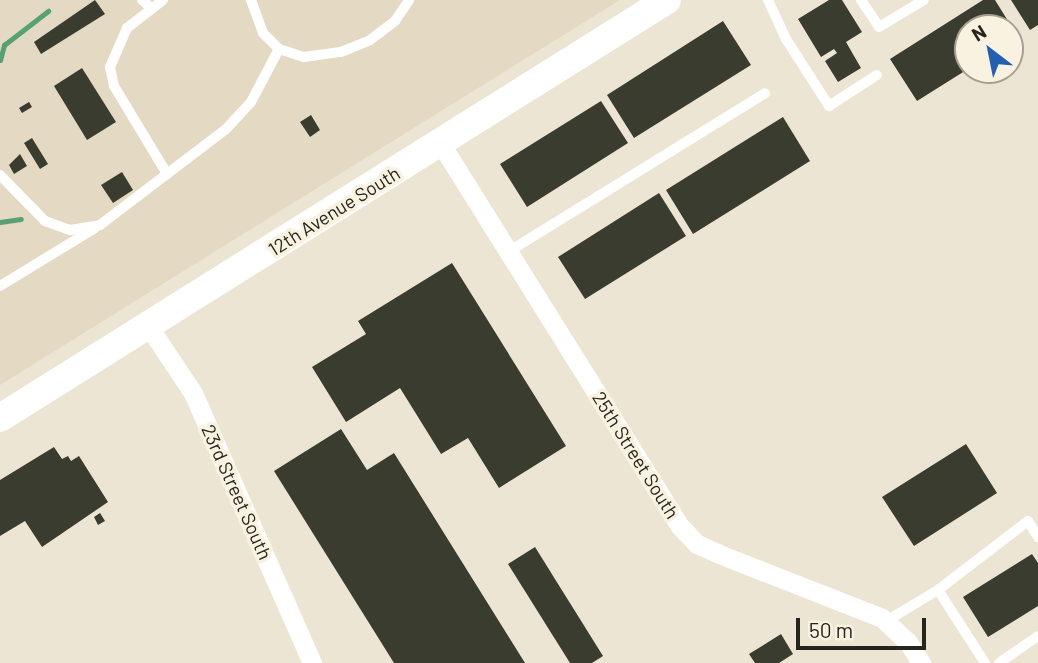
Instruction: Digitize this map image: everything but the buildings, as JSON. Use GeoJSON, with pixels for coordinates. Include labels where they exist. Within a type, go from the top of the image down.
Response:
{"type":"FeatureCollection","features":[{"type":"Feature","properties":{"kind":"street","name":"12th Avenue South"},"geometry":{"type":"LineString","coordinates":[[0,418],[667,0]]}},
{"type":"Feature","properties":{"kind":"street","name":"25th Street South"},"geometry":{"type":"LineString","coordinates":[[441,144],[680,526],[697,544],[886,621],[921,663]]}},
{"type":"Feature","properties":{"kind":"street","name":"23rd Street South"},"geometry":{"type":"LineString","coordinates":[[149,327],[193,393],[312,663]]}},
{"type":"Feature","properties":{"kind":"lane"},"geometry":{"type":"LineString","coordinates":[[163,0],[146,4],[127,28],[110,67],[114,86],[167,174]]}},
{"type":"Feature","properties":{"kind":"lane"},"geometry":{"type":"LineString","coordinates":[[251,0],[264,33],[279,49],[304,57],[341,52],[387,27],[409,0]]}},
{"type":"Feature","properties":{"kind":"lane"},"geometry":{"type":"LineString","coordinates":[[768,0],[786,39],[829,106],[877,75]]}},
{"type":"Feature","properties":{"kind":"lane"},"geometry":{"type":"LineString","coordinates":[[861,0],[879,27],[924,0]]}},
{"type":"Feature","properties":{"kind":"lane"},"geometry":{"type":"LineString","coordinates":[[0,286],[100,225],[167,174],[251,102],[279,49]]}},
{"type":"Feature","properties":{"kind":"lane"},"geometry":{"type":"LineString","coordinates":[[508,252],[765,93]]}},
{"type":"Feature","properties":{"kind":"lane"},"geometry":{"type":"LineString","coordinates":[[0,175],[45,221],[69,230],[100,225]]}},
{"type":"Feature","properties":{"kind":"lane"},"geometry":{"type":"LineString","coordinates":[[886,621],[938,590],[1028,521],[1038,537]]}},
{"type":"Feature","properties":{"kind":"lane"},"geometry":{"type":"LineString","coordinates":[[938,590],[985,663]]}},
{"type":"Feature","properties":{"kind":"lane"},"geometry":{"type":"LineString","coordinates":[[999,663],[1038,636]]}},
{"type":"Feature","properties":{"kind":"shaded area"},"geometry":{"type":"Polygon","coordinates":[[[0,0],[620,0],[0,385],[0,0]]]}},
{"type":"Feature","properties":{"kind":"waterway"},"geometry":{"type":"LineString","coordinates":[[0,60],[4,45],[48,11]]}},
{"type":"Feature","properties":{"kind":"waterway"},"geometry":{"type":"LineString","coordinates":[[0,222],[21,219]]}}]}
